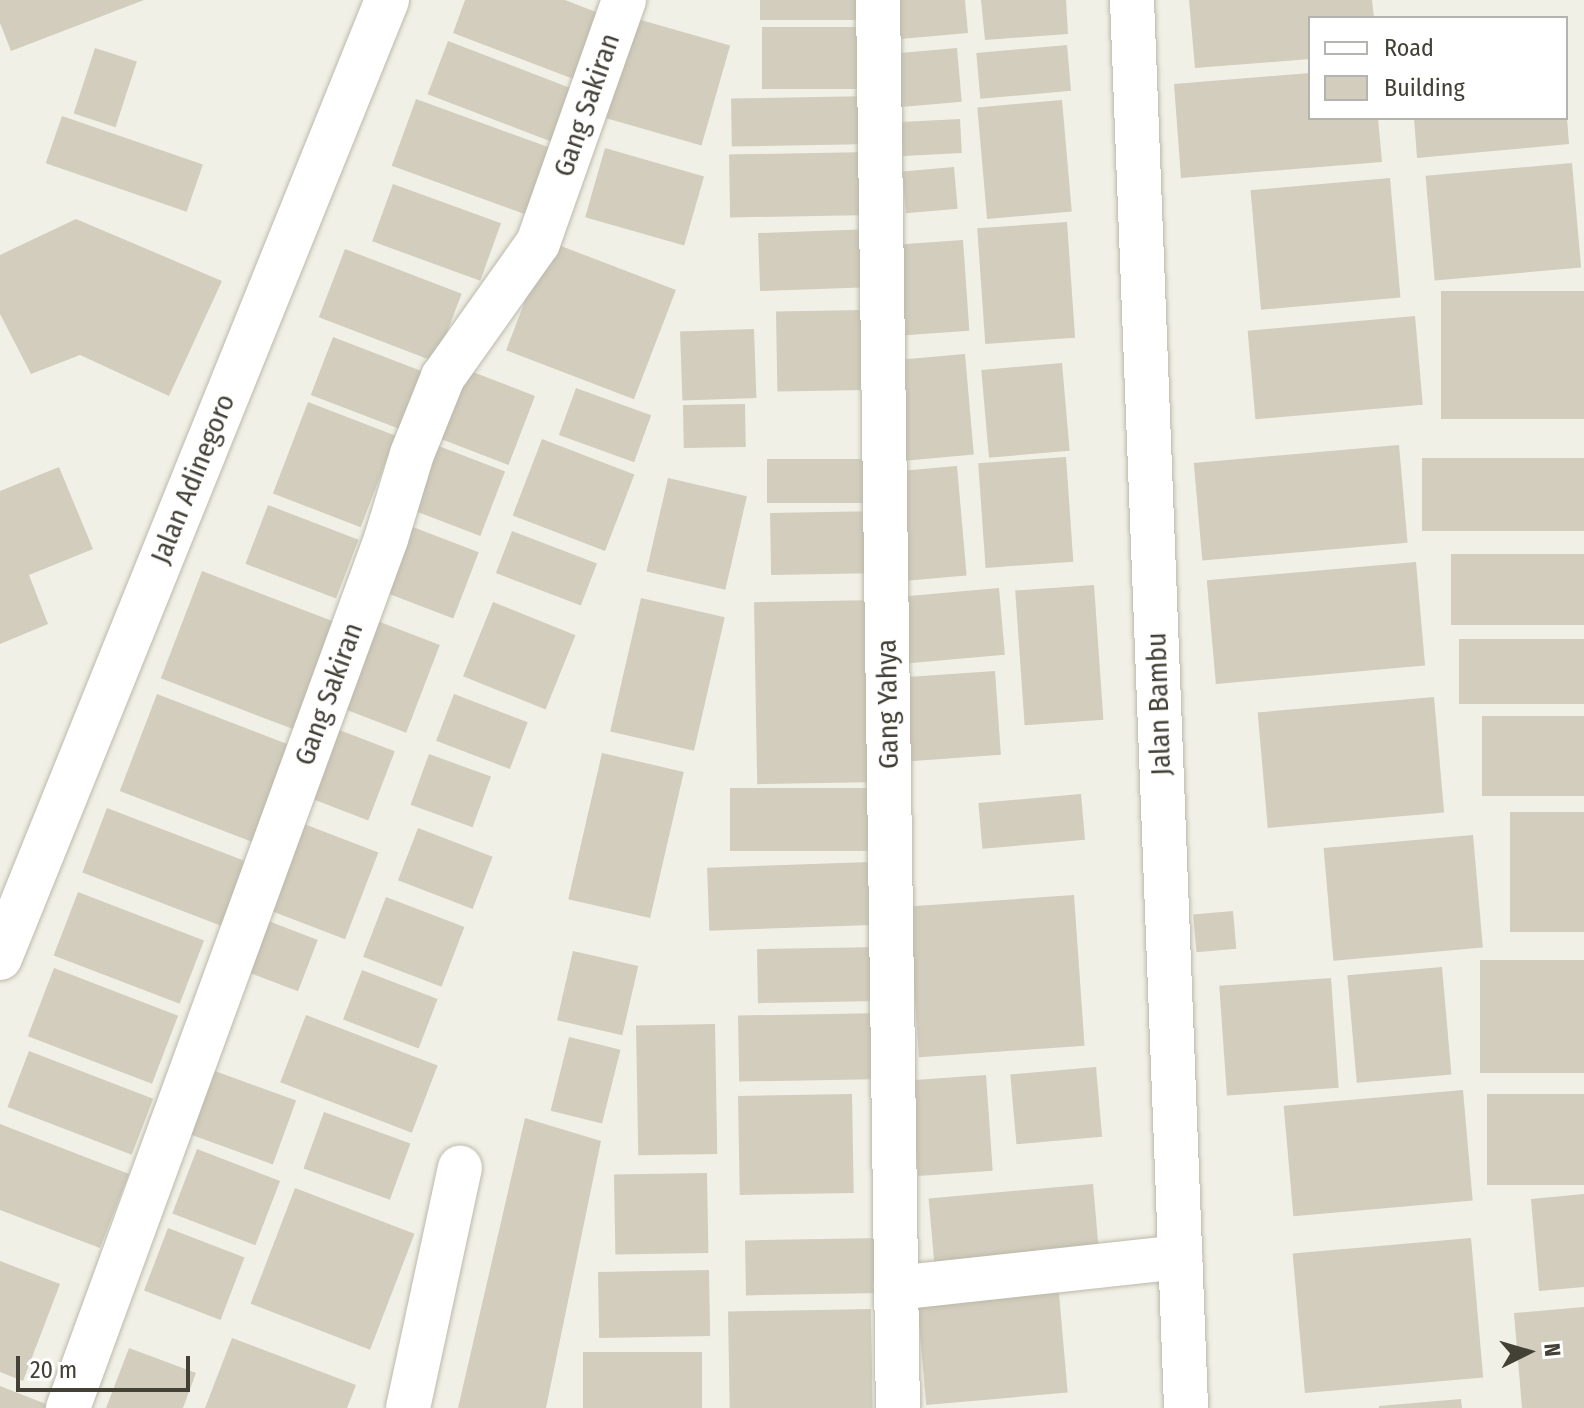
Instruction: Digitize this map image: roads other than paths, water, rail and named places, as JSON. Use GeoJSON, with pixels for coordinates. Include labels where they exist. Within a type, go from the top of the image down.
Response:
{"type":"FeatureCollection","features":[{"type":"Feature","properties":{"kind":"street","name":"Jalan Adinegoro"},"geometry":{"type":"LineString","coordinates":[[0,958],[387,0]]}},
{"type":"Feature","properties":{"kind":"street","name":"Gang Sakiran"},"geometry":{"type":"LineString","coordinates":[[68,1408],[386,539],[412,454],[443,377],[538,243],[624,0]]}},
{"type":"Feature","properties":{"kind":"street","name":"Gang Yahya"},"geometry":{"type":"LineString","coordinates":[[878,0],[898,1408]]}},
{"type":"Feature","properties":{"kind":"street","name":"Jalan Bambu"},"geometry":{"type":"LineString","coordinates":[[1132,0],[1186,1408]]}},
{"type":"Feature","properties":{"kind":"street"},"geometry":{"type":"LineString","coordinates":[[408,1408],[460,1168]]}},
{"type":"Feature","properties":{"kind":"street"},"geometry":{"type":"LineString","coordinates":[[896,1288],[1180,1257]]}}]}
